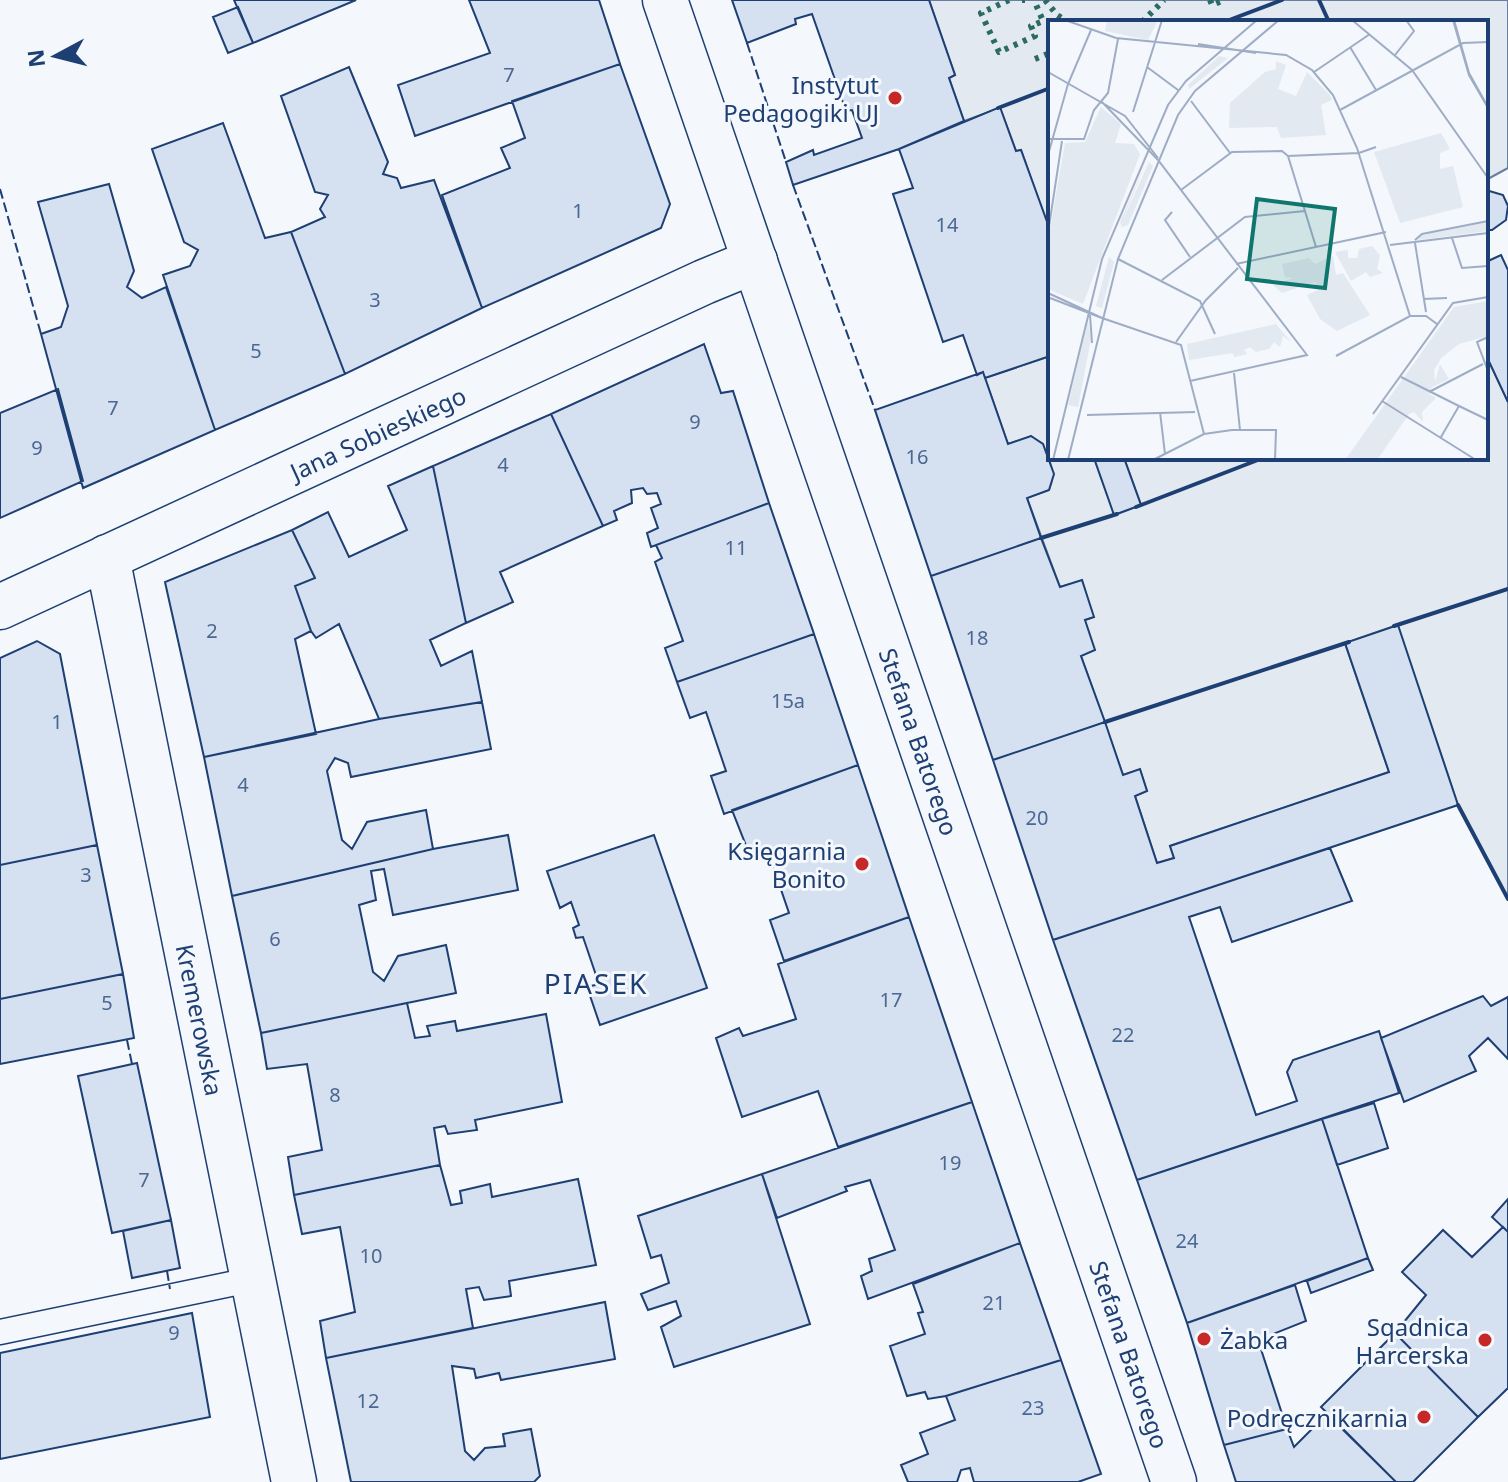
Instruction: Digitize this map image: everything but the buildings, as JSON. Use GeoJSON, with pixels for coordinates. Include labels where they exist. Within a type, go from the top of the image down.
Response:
{"type":"FeatureCollection","features":[{"type":"Feature","properties":{"kind":"street","name":"Stefana Batorego"},"geometry":{"type":"LineString","coordinates":[[665,0],[1174,1482]]}},
{"type":"Feature","properties":{"kind":"street","name":"Jana Sobieskiego"},"geometry":{"type":"LineString","coordinates":[[0,607],[755,261]]}},
{"type":"Feature","properties":{"kind":"street","name":"Kremerowska"},"geometry":{"type":"LineString","coordinates":[[107,557],[294,1482]]}},
{"type":"Feature","properties":{"kind":"lane"},"geometry":{"type":"LineString","coordinates":[[0,1332],[255,1279]]}},
{"type":"Feature","properties":{"kind":"shaded area"},"geometry":{"type":"Polygon","coordinates":[[[929,0],[1508,0],[1508,168],[1488,179],[1488,20],[1048,20],[1048,228],[1021,150],[1016,151],[1000,108],[964,121],[949,78],[955,75],[929,0]]]}},
{"type":"Feature","properties":{"kind":"shaded area"},"geometry":{"type":"Polygon","coordinates":[[[1048,357],[1048,458],[1031,436],[1008,444],[985,378],[1048,357]]]}},
{"type":"Feature","properties":{"kind":"shaded area"},"geometry":{"type":"Polygon","coordinates":[[[1488,359],[1508,402],[1508,899],[1458,805],[1397,625],[1345,643],[1389,772],[1170,846],[1174,858],[1157,863],[1135,796],[1147,791],[1140,770],[1123,775],[1081,656],[1085,620],[1093,617],[1082,581],[1060,587],[1027,498],[1049,490],[1052,475],[1049,460],[1095,460],[1115,515],[1141,505],[1125,460],[1488,460],[1488,359]]]}},
{"type":"Feature","properties":{"kind":"hedge"},"geometry":{"type":"LineString","coordinates":[[1009,0],[981,13],[999,52],[1035,36],[1031,26],[1043,21],[1034,0]]}},
{"type":"Feature","properties":{"kind":"hedge"},"geometry":{"type":"LineString","coordinates":[[1045,0],[1065,20]]}},
{"type":"Feature","properties":{"kind":"hedge"},"geometry":{"type":"LineString","coordinates":[[1144,20],[1164,0]]}},
{"type":"Feature","properties":{"kind":"hedge"},"geometry":{"type":"LineString","coordinates":[[1210,0],[1212,5],[1224,0]]}},
{"type":"Feature","properties":{"kind":"hedge"},"geometry":{"type":"LineString","coordinates":[[1035,59],[1048,54]]}},
{"type":"Feature","properties":{"kind":"fence"},"geometry":{"type":"LineString","coordinates":[[747,43],[786,162]]}},
{"type":"Feature","properties":{"kind":"fence"},"geometry":{"type":"LineString","coordinates":[[793,185],[875,410]]}},
{"type":"Feature","properties":{"kind":"fence"},"geometry":{"type":"LineString","coordinates":[[0,189],[41,334]]}},
{"type":"Feature","properties":{"kind":"fence"},"geometry":{"type":"LineString","coordinates":[[127,1040],[132,1064]]}},
{"type":"Feature","properties":{"kind":"fence"},"geometry":{"type":"LineString","coordinates":[[167,1271],[170,1289]]}},
{"type":"Feature","properties":{"kind":"wall"},"geometry":{"type":"LineString","coordinates":[[1229,20],[1282,0]]}},
{"type":"Feature","properties":{"kind":"wall"},"geometry":{"type":"LineString","coordinates":[[1319,0],[1328,20]]}},
{"type":"Feature","properties":{"kind":"wall"},"geometry":{"type":"LineString","coordinates":[[998,108],[1048,89]]}},
{"type":"Feature","properties":{"kind":"wall"},"geometry":{"type":"LineString","coordinates":[[1136,507],[1258,460]]}},
{"type":"Feature","properties":{"kind":"wall"},"geometry":{"type":"LineString","coordinates":[[1041,538],[1117,514]]}},
{"type":"Feature","properties":{"kind":"wall"},"geometry":{"type":"LineString","coordinates":[[1394,626],[1508,589]]}},
{"type":"Feature","properties":{"kind":"wall"},"geometry":{"type":"LineString","coordinates":[[1105,722],[1349,642]]}},
{"type":"Feature","properties":{"kind":"wall"},"geometry":{"type":"LineString","coordinates":[[1458,805],[1508,899]]}},
{"type":"Feature","properties":{"kind":"place","name":"Instytut Pedagogiki UJ"},"geometry":{"type":"Point","coordinates":[895,98]}},
{"type":"Feature","properties":{"kind":"place","name":"Księgarnia Bonito"},"geometry":{"type":"Point","coordinates":[862,864]}},
{"type":"Feature","properties":{"kind":"place","name":"Żabka"},"geometry":{"type":"Point","coordinates":[1204,1339]}},
{"type":"Feature","properties":{"kind":"place","name":"Sqadnica Harcerska"},"geometry":{"type":"Point","coordinates":[1485,1340]}},
{"type":"Feature","properties":{"kind":"place","name":"Podręcznikarnia"},"geometry":{"type":"Point","coordinates":[1424,1417]}},
{"type":"Feature","properties":{"kind":"district","name":"PIASEK"},"geometry":{"type":"Point","coordinates":[596,983]}}]}
